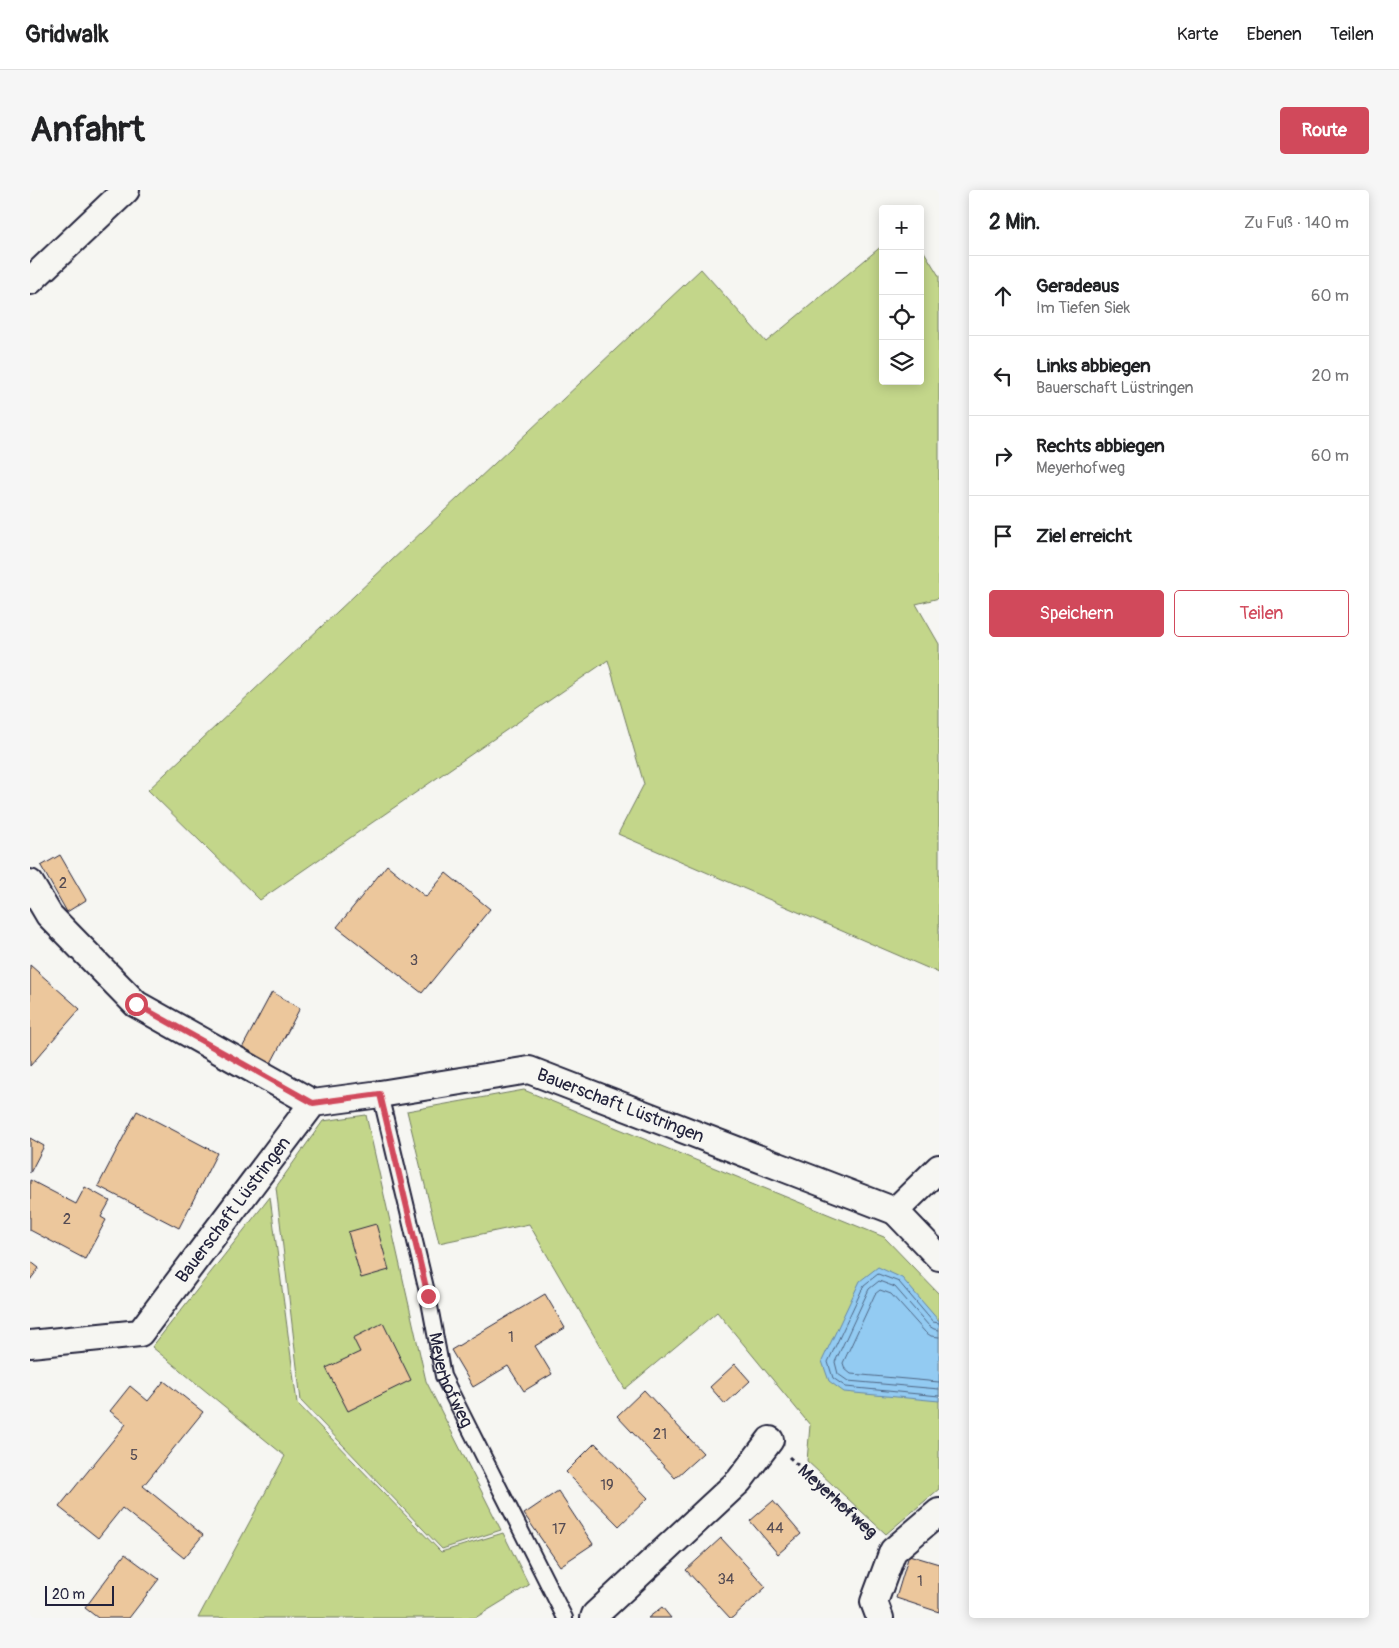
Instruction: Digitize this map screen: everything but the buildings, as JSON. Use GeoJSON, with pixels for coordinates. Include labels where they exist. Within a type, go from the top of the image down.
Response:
{"type":"FeatureCollection","features":[{"type":"Feature","properties":{"kind":"street"},"geometry":{"type":"LineString","coordinates":[[30,281],[126,190]]}},
{"type":"Feature","properties":{"kind":"street"},"geometry":{"type":"LineString","coordinates":[[30,883],[48,915],[136,1004],[313,1103]]}},
{"type":"Feature","properties":{"kind":"street","name":"Bauerschaft Lüstringen"},"geometry":{"type":"LineString","coordinates":[[30,1344],[140,1333],[313,1103],[529,1070],[894,1211]]}},
{"type":"Feature","properties":{"kind":"street"},"geometry":{"type":"LineString","coordinates":[[939,1168],[894,1211],[939,1257]]}},
{"type":"Feature","properties":{"kind":"street"},"geometry":{"type":"LineString","coordinates":[[594,1618],[595,1615],[740,1481],[770,1440]]}},
{"type":"Feature","properties":{"kind":"street"},"geometry":{"type":"LineString","coordinates":[[880,1618],[874,1602],[893,1551],[939,1512]]}},
{"type":"Feature","properties":{"kind":"lane","name":"Meyerhofweg"},"geometry":{"type":"LineString","coordinates":[[380,1094],[428,1296],[444,1376],[565,1618]]}},
{"type":"Feature","properties":{"kind":"path","name":"Meyerhofweg"},"geometry":{"type":"LineString","coordinates":[[770,1440],[893,1551]]}},
{"type":"Feature","properties":{"kind":"green space"},"geometry":{"type":"Polygon","coordinates":[[[879,248],[879,385],[924,385],[924,252],[939,276],[939,598],[916,604],[939,644],[939,973],[618,834],[644,784],[608,660],[260,900],[148,790],[701,269],[766,342],[879,248]]]}},
{"type":"Feature","properties":{"kind":"green space"},"geometry":{"type":"Polygon","coordinates":[[[524,1090],[884,1237],[939,1294],[939,1489],[886,1534],[807,1461],[810,1425],[717,1312],[625,1389],[529,1224],[439,1243],[407,1111],[524,1090]]]}},
{"type":"Feature","properties":{"kind":"green space"},"geometry":{"type":"Polygon","coordinates":[[[366,1115],[426,1381],[501,1530],[442,1549],[301,1401],[276,1187],[323,1121],[366,1115]]]}},
{"type":"Feature","properties":{"kind":"green space"},"geometry":{"type":"Polygon","coordinates":[[[270,1197],[297,1403],[441,1552],[503,1533],[529,1585],[475,1618],[198,1618],[285,1456],[152,1347],[270,1197]]]}},
{"type":"Feature","properties":{"kind":"water"},"geometry":{"type":"Polygon","coordinates":[[[878,1267],[902,1278],[939,1321],[939,1401],[844,1392],[829,1381],[822,1361],[860,1281],[878,1267]]]}},
{"type":"Feature","properties":{"kind":"route"},"geometry":{"type":"LineString","coordinates":[[136,1004],[313,1103],[380,1094],[428,1296]]}}]}
